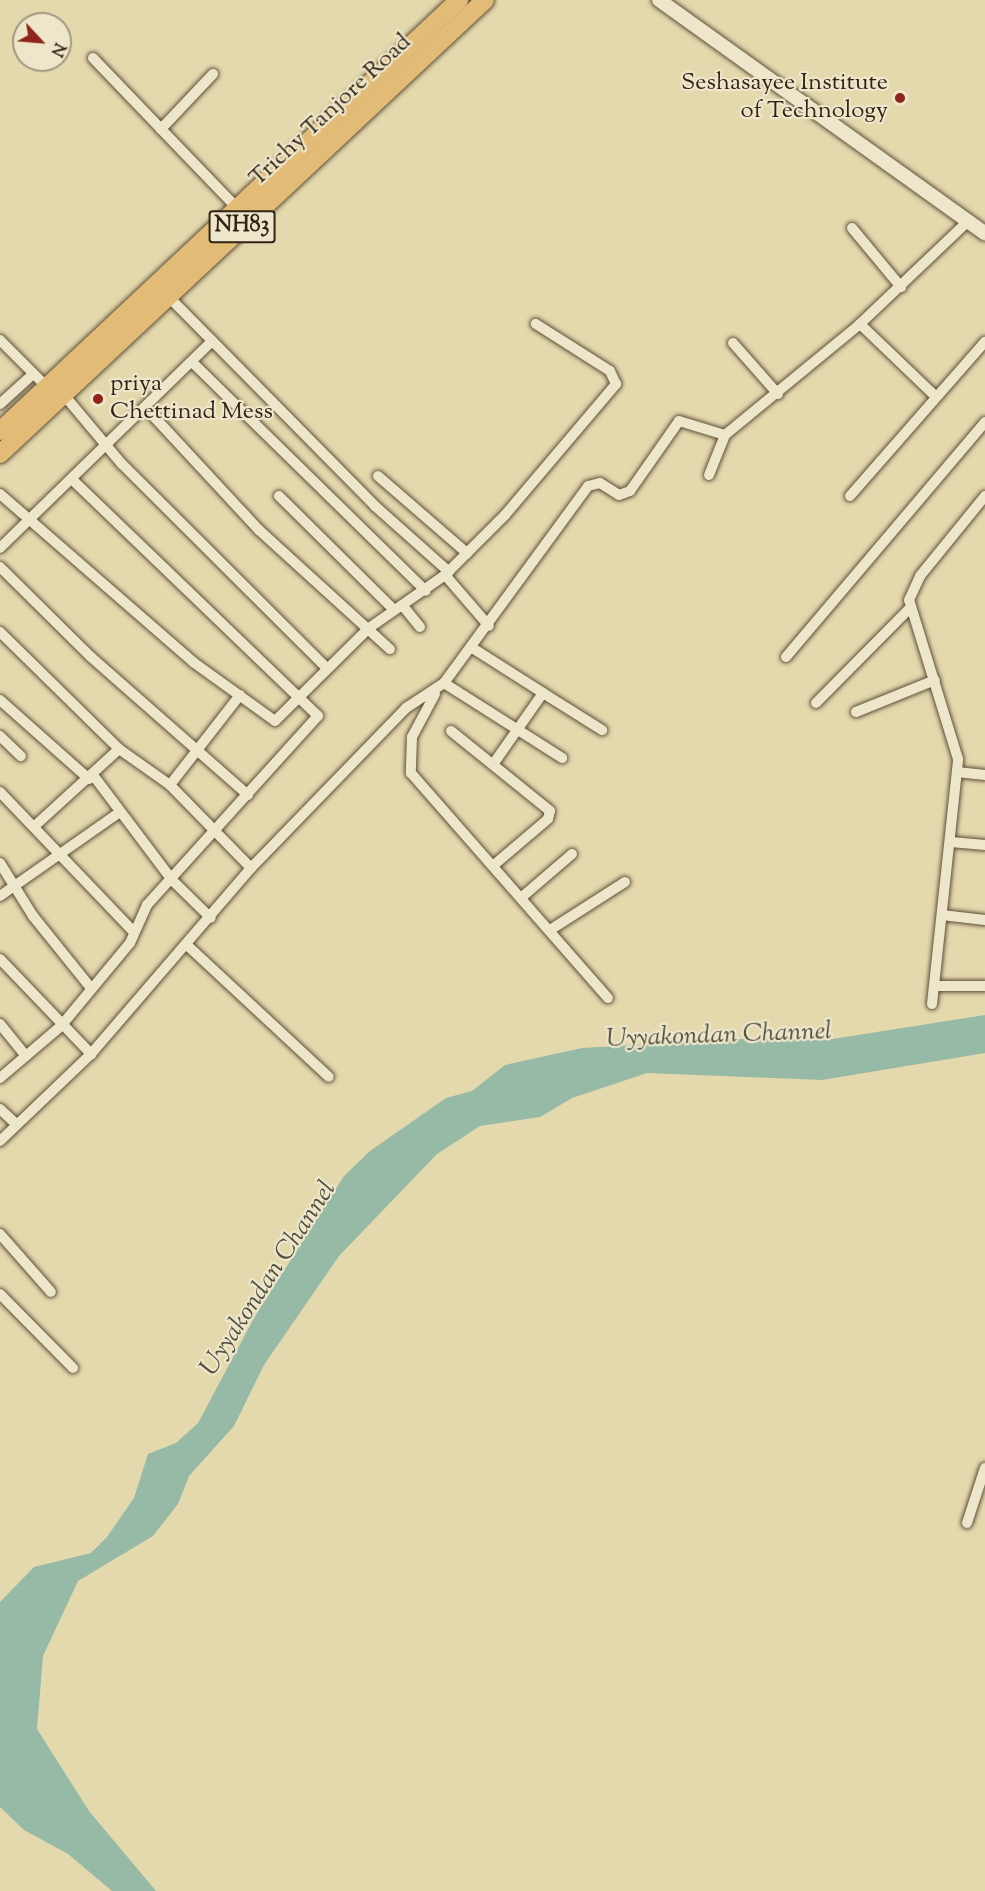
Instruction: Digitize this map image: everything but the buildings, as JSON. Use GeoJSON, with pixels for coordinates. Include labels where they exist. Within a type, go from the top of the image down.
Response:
{"type":"FeatureCollection","features":[{"type":"Feature","properties":{"kind":"highway","name":"Trichy Tanjore Road"},"geometry":{"type":"LineString","coordinates":[[0,431],[459,0]]}},
{"type":"Feature","properties":{"kind":"highway","name":"Trichy Tanjore Road"},"geometry":{"type":"LineString","coordinates":[[0,454],[486,0]]}},
{"type":"Feature","properties":{"kind":"street"},"geometry":{"type":"LineString","coordinates":[[659,0],[985,233]]}},
{"type":"Feature","properties":{"kind":"street"},"geometry":{"type":"LineString","coordinates":[[93,58],[237,208]]}},
{"type":"Feature","properties":{"kind":"street"},"geometry":{"type":"LineString","coordinates":[[161,129],[213,74]]}},
{"type":"Feature","properties":{"kind":"street"},"geometry":{"type":"LineString","coordinates":[[709,476],[725,435],[861,324],[968,220]]}},
{"type":"Feature","properties":{"kind":"street"},"geometry":{"type":"LineString","coordinates":[[852,228],[901,287]]}},
{"type":"Feature","properties":{"kind":"street"},"geometry":{"type":"LineString","coordinates":[[168,296],[375,506],[447,573],[489,626]]}},
{"type":"Feature","properties":{"kind":"street"},"geometry":{"type":"LineString","coordinates":[[0,495],[193,662],[275,721],[369,628],[426,591],[467,554],[616,384],[610,371],[536,324]]}},
{"type":"Feature","properties":{"kind":"street"},"geometry":{"type":"LineString","coordinates":[[861,324],[936,398]]}},
{"type":"Feature","properties":{"kind":"street"},"geometry":{"type":"LineString","coordinates":[[0,340],[32,375],[47,387]]}},
{"type":"Feature","properties":{"kind":"street"},"geometry":{"type":"LineString","coordinates":[[0,548],[31,522],[106,444],[212,341]]}},
{"type":"Feature","properties":{"kind":"street"},"geometry":{"type":"LineString","coordinates":[[850,496],[985,342]]}},
{"type":"Feature","properties":{"kind":"street"},"geometry":{"type":"LineString","coordinates":[[733,343],[778,394]]}},
{"type":"Feature","properties":{"kind":"street"},"geometry":{"type":"LineString","coordinates":[[192,362],[426,591]]}},
{"type":"Feature","properties":{"kind":"street"},"geometry":{"type":"LineString","coordinates":[[0,404],[32,375]]}},
{"type":"Feature","properties":{"kind":"street"},"geometry":{"type":"LineString","coordinates":[[64,395],[106,444],[327,668]]}},
{"type":"Feature","properties":{"kind":"street"},"geometry":{"type":"LineString","coordinates":[[145,407],[259,530],[369,628],[390,650]]}},
{"type":"Feature","properties":{"kind":"street"},"geometry":{"type":"LineString","coordinates":[[608,998],[494,865],[411,773],[412,737],[435,693],[474,649],[588,486],[600,483],[619,495],[630,491],[679,421],[725,435]]}},
{"type":"Feature","properties":{"kind":"street"},"geometry":{"type":"LineString","coordinates":[[786,657],[985,422]]}},
{"type":"Feature","properties":{"kind":"street"},"geometry":{"type":"LineString","coordinates":[[378,476],[467,554]]}},
{"type":"Feature","properties":{"kind":"street"},"geometry":{"type":"LineString","coordinates":[[0,1078],[60,1026],[90,987],[120,957],[134,931],[138,916],[318,716],[73,480]]}},
{"type":"Feature","properties":{"kind":"street"},"geometry":{"type":"LineString","coordinates":[[279,496],[420,627]]}},
{"type":"Feature","properties":{"kind":"street"},"geometry":{"type":"LineString","coordinates":[[816,703],[910,608],[920,576],[985,496]]}},
{"type":"Feature","properties":{"kind":"street"},"geometry":{"type":"LineString","coordinates":[[0,567],[91,657],[248,795]]}},
{"type":"Feature","properties":{"kind":"street"},"geometry":{"type":"LineString","coordinates":[[910,608],[958,749],[951,842],[932,1004]]}},
{"type":"Feature","properties":{"kind":"street"},"geometry":{"type":"LineString","coordinates":[[0,632],[119,749],[170,784],[214,833],[251,868]]}},
{"type":"Feature","properties":{"kind":"street"},"geometry":{"type":"LineString","coordinates":[[474,649],[602,730]]}},
{"type":"Feature","properties":{"kind":"street"},"geometry":{"type":"LineString","coordinates":[[856,712],[935,680]]}},
{"type":"Feature","properties":{"kind":"street"},"geometry":{"type":"LineString","coordinates":[[444,683],[562,758]]}},
{"type":"Feature","properties":{"kind":"street"},"geometry":{"type":"LineString","coordinates":[[0,1141],[91,1054],[188,946],[251,868],[406,708],[435,693]]}},
{"type":"Feature","properties":{"kind":"street"},"geometry":{"type":"LineString","coordinates":[[494,763],[516,727],[543,693]]}},
{"type":"Feature","properties":{"kind":"street"},"geometry":{"type":"LineString","coordinates":[[170,784],[199,750],[240,694]]}},
{"type":"Feature","properties":{"kind":"street"},"geometry":{"type":"LineString","coordinates":[[0,700],[91,777],[172,880],[211,918]]}},
{"type":"Feature","properties":{"kind":"street"},"geometry":{"type":"LineString","coordinates":[[451,731],[494,763],[550,811],[548,819],[494,865]]}},
{"type":"Feature","properties":{"kind":"street"},"geometry":{"type":"LineString","coordinates":[[0,736],[21,756]]}},
{"type":"Feature","properties":{"kind":"street"},"geometry":{"type":"LineString","coordinates":[[37,824],[119,749]]}},
{"type":"Feature","properties":{"kind":"street"},"geometry":{"type":"LineString","coordinates":[[957,772],[985,775]]}},
{"type":"Feature","properties":{"kind":"street"},"geometry":{"type":"LineString","coordinates":[[0,792],[37,824],[60,857],[134,931]]}},
{"type":"Feature","properties":{"kind":"street"},"geometry":{"type":"LineString","coordinates":[[0,896],[60,857],[120,812]]}},
{"type":"Feature","properties":{"kind":"street"},"geometry":{"type":"LineString","coordinates":[[951,842],[985,845]]}},
{"type":"Feature","properties":{"kind":"street"},"geometry":{"type":"LineString","coordinates":[[522,897],[572,854]]}},
{"type":"Feature","properties":{"kind":"street"},"geometry":{"type":"LineString","coordinates":[[0,863],[90,987]]}},
{"type":"Feature","properties":{"kind":"street"},"geometry":{"type":"LineString","coordinates":[[550,930],[625,882]]}},
{"type":"Feature","properties":{"kind":"street"},"geometry":{"type":"LineString","coordinates":[[942,915],[985,920]]}},
{"type":"Feature","properties":{"kind":"street"},"geometry":{"type":"LineString","coordinates":[[188,946],[329,1077]]}},
{"type":"Feature","properties":{"kind":"street"},"geometry":{"type":"LineString","coordinates":[[0,959],[60,1026],[91,1054]]}},
{"type":"Feature","properties":{"kind":"street"},"geometry":{"type":"LineString","coordinates":[[934,986],[985,986]]}},
{"type":"Feature","properties":{"kind":"street"},"geometry":{"type":"LineString","coordinates":[[0,1024],[26,1056]]}},
{"type":"Feature","properties":{"kind":"street"},"geometry":{"type":"LineString","coordinates":[[0,1109],[16,1124]]}},
{"type":"Feature","properties":{"kind":"street"},"geometry":{"type":"LineString","coordinates":[[0,1234],[51,1292]]}},
{"type":"Feature","properties":{"kind":"street"},"geometry":{"type":"LineString","coordinates":[[0,1294],[73,1368]]}},
{"type":"Feature","properties":{"kind":"street"},"geometry":{"type":"LineString","coordinates":[[967,1523],[985,1468]]}},
{"type":"Feature","properties":{"kind":"shaded area"},"geometry":{"type":"Polygon","coordinates":[[[985,1015],[985,1053],[822,1080],[647,1073],[572,1098],[540,1117],[480,1126],[437,1154],[339,1256],[264,1365],[234,1426],[189,1476],[178,1504],[153,1536],[78,1581],[43,1656],[37,1729],[89,1811],[156,1891],[112,1891],[68,1854],[24,1830],[0,1807],[0,1602],[34,1567],[91,1553],[107,1537],[134,1498],[148,1454],[176,1443],[198,1423],[254,1318],[344,1176],[370,1151],[446,1098],[472,1091],[505,1065],[582,1048],[740,1039],[826,1040],[985,1015]]]}},
{"type":"Feature","properties":{"kind":"place","name":"Seshasayee Institute of Technology"},"geometry":{"type":"Point","coordinates":[900,98]}},
{"type":"Feature","properties":{"kind":"place","name":"priya Chettinad Mess"},"geometry":{"type":"Point","coordinates":[98,399]}},
{"type":"Feature","properties":{"kind":"water label","name":"Uyyakondan Channel"},"geometry":{"type":"Point","coordinates":[719,1036]}},
{"type":"Feature","properties":{"kind":"water label","name":"Uyyakondan Channel"},"geometry":{"type":"Point","coordinates":[269,1279]}}]}
